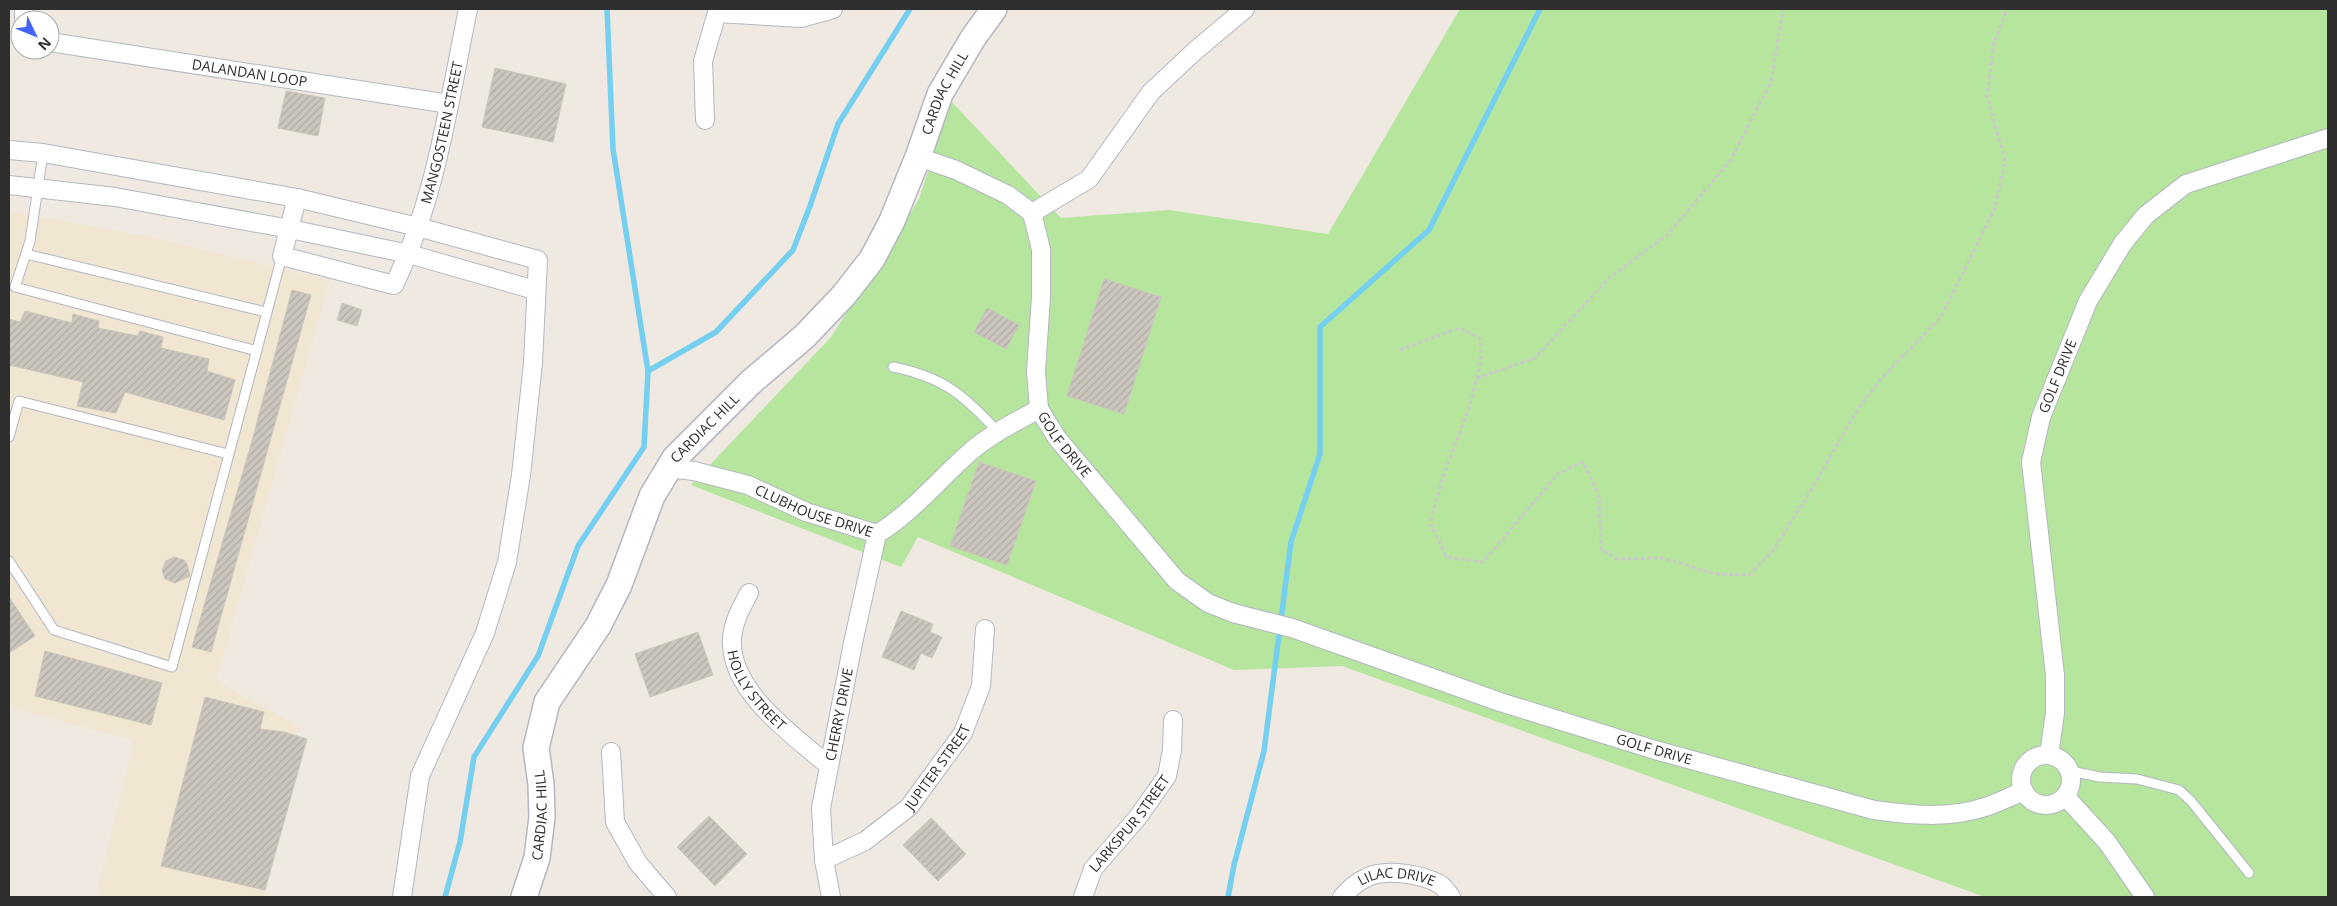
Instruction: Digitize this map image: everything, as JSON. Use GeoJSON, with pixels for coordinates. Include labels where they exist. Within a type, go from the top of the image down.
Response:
{"type":"FeatureCollection","features":[{"type":"Feature","properties":{"kind":"main road","name":"CARDIAC HILL"},"geometry":{"type":"LineString","coordinates":[[524,897],[537,858],[542,816],[541,784],[536,748],[546,702],[598,626],[620,585],[652,496],[675,458],[751,382],[805,336],[844,295],[872,259],[892,221],[918,157],[940,94],[972,38],[994,9]]}},
{"type":"Feature","properties":{"kind":"street","name":"MANGOSTEEN STREET"},"geometry":{"type":"LineString","coordinates":[[282,256],[394,285],[409,254],[432,185],[468,9]]}},
{"type":"Feature","properties":{"kind":"street"},"geometry":{"type":"LineString","coordinates":[[705,120],[703,61],[717,11],[801,18],[833,9]]}},
{"type":"Feature","properties":{"kind":"street"},"geometry":{"type":"LineString","coordinates":[[918,157],[956,170],[1008,195],[1032,213],[1089,179],[1152,92],[1196,50],[1245,9]]}},
{"type":"Feature","properties":{"kind":"street","name":"DALANDAN LOOP"},"geometry":{"type":"LineString","coordinates":[[60,44],[449,104]]}},
{"type":"Feature","properties":{"kind":"street","name":"GOLF DRIVE"},"geometry":{"type":"LineString","coordinates":[[2049,755],[2056,713],[2055,675],[2031,462],[2041,417],[2088,301],[2123,243],[2146,215],[2186,184],[2328,138]]}},
{"type":"Feature","properties":{"kind":"street"},"geometry":{"type":"LineString","coordinates":[[9,150],[42,153],[297,198],[418,227],[538,260],[533,362],[521,475],[507,562],[485,633],[420,776],[402,897]]}},
{"type":"Feature","properties":{"kind":"street"},"geometry":{"type":"LineString","coordinates":[[9,185],[37,186],[115,197],[290,229],[409,254],[536,290]]}},
{"type":"Feature","properties":{"kind":"street"},"geometry":{"type":"LineString","coordinates":[[282,256],[297,198]]}},
{"type":"Feature","properties":{"kind":"street","name":"GOLF DRIVE"},"geometry":{"type":"LineString","coordinates":[[1032,213],[1042,249],[1036,371],[1039,409],[1057,438],[1177,581],[1208,603],[1233,613],[1292,628],[1509,704],[1655,750],[1874,810],[1909,814],[1942,814],[1984,808],[2024,791]]}},
{"type":"Feature","properties":{"kind":"street","name":"CLUBHOUSE DRIVE"},"geometry":{"type":"LineString","coordinates":[[668,468],[694,471],[748,485],[806,512],[877,534],[894,524],[970,453],[997,431],[1039,409]]}},
{"type":"Feature","properties":{"kind":"street","name":"CHERRY DRIVE"},"geometry":{"type":"LineString","coordinates":[[831,897],[824,860],[821,808],[877,534]]}},
{"type":"Feature","properties":{"kind":"street","name":"HOLLY STREET"},"geometry":{"type":"LineString","coordinates":[[749,593],[735,621],[732,641],[737,670],[754,696],[779,724],[829,766]]}},
{"type":"Feature","properties":{"kind":"street","name":"JUPITER STREET"},"geometry":{"type":"LineString","coordinates":[[824,860],[865,841],[909,807],[963,733],[981,686],[985,629]]}},
{"type":"Feature","properties":{"kind":"street","name":"LARKSPUR STREET"},"geometry":{"type":"LineString","coordinates":[[1083,897],[1094,869],[1138,817],[1167,776],[1172,750],[1172,720]]}},
{"type":"Feature","properties":{"kind":"street"},"geometry":{"type":"LineString","coordinates":[[611,752],[615,822],[638,863],[667,897]]}},
{"type":"Feature","properties":{"kind":"street"},"geometry":{"type":"LineString","coordinates":[[2040,755],[2049,755],[2065,763],[2070,771],[2072,780],[2065,796],[2052,804],[2043,805],[2035,803],[2024,791],[2021,783],[2026,765],[2040,755]]}},
{"type":"Feature","properties":{"kind":"street"},"geometry":{"type":"LineString","coordinates":[[2065,796],[2107,842],[2145,897]]}},
{"type":"Feature","properties":{"kind":"street","name":"LILAC DRIVE"},"geometry":{"type":"LineString","coordinates":[[1342,897],[1354,884],[1368,876],[1379,873],[1419,875],[1442,886],[1451,897]]}},
{"type":"Feature","properties":{"kind":"lane"},"geometry":{"type":"LineString","coordinates":[[42,153],[30,241],[15,287],[257,351]]}},
{"type":"Feature","properties":{"kind":"lane"},"geometry":{"type":"LineString","coordinates":[[26,254],[266,312]]}},
{"type":"Feature","properties":{"kind":"lane"},"geometry":{"type":"LineString","coordinates":[[9,561],[54,630],[172,667],[282,256]]}},
{"type":"Feature","properties":{"kind":"lane"},"geometry":{"type":"LineString","coordinates":[[893,367],[916,371],[944,383],[970,403],[997,431]]}},
{"type":"Feature","properties":{"kind":"lane"},"geometry":{"type":"LineString","coordinates":[[9,437],[19,400],[228,454]]}},
{"type":"Feature","properties":{"kind":"lane"},"geometry":{"type":"LineString","coordinates":[[2070,771],[2100,777],[2137,779],[2178,790],[2192,801],[2249,873]]}},
{"type":"Feature","properties":{"kind":"path"},"geometry":{"type":"LineString","coordinates":[[1477,378],[1535,358],[1611,276],[1666,236],[1730,161],[1772,82],[1783,9]]}},
{"type":"Feature","properties":{"kind":"path"},"geometry":{"type":"LineString","coordinates":[[1400,350],[1459,328],[1480,338],[1481,361],[1469,408],[1443,477],[1430,522],[1446,557],[1483,562],[1558,474],[1583,462],[1599,496],[1601,549],[1617,559],[1663,558],[1715,574],[1749,575],[1771,553],[1787,529],[1859,407],[1881,378],[1941,317],[1995,208],[2005,161],[1987,96],[1994,43],[2007,9]]}},
{"type":"Feature","properties":{"kind":"shaded area"},"geometry":{"type":"Polygon","coordinates":[[[9,211],[152,237],[330,280],[216,681],[299,727],[265,897],[96,897],[134,740],[9,708],[9,211]]]}},
{"type":"Feature","properties":{"kind":"green space"},"geometry":{"type":"Polygon","coordinates":[[[1460,9],[2328,9],[2328,897],[1985,897],[1342,666],[1234,670],[918,537],[901,567],[691,485],[831,337],[919,199],[951,101],[1061,218],[1169,210],[1328,234],[1460,9]]]}},
{"type":"Feature","properties":{"kind":"building"},"geometry":{"type":"Polygon","coordinates":[[[495,68],[566,84],[553,142],[482,127],[495,68]]]}},
{"type":"Feature","properties":{"kind":"building"},"geometry":{"type":"Polygon","coordinates":[[[286,91],[325,98],[318,136],[278,128],[286,91]]]}},
{"type":"Feature","properties":{"kind":"building"},"geometry":{"type":"Polygon","coordinates":[[[1104,279],[1161,297],[1124,414],[1067,396],[1104,279]]]}},
{"type":"Feature","properties":{"kind":"building"},"geometry":{"type":"Polygon","coordinates":[[[292,290],[311,295],[211,652],[192,647],[252,441],[292,290]]]}},
{"type":"Feature","properties":{"kind":"building"},"geometry":{"type":"Polygon","coordinates":[[[342,303],[362,310],[357,326],[337,320],[342,303]]]}},
{"type":"Feature","properties":{"kind":"building"},"geometry":{"type":"Polygon","coordinates":[[[987,308],[1019,325],[1006,349],[974,332],[987,308]]]}},
{"type":"Feature","properties":{"kind":"building"},"geometry":{"type":"Polygon","coordinates":[[[25,311],[72,323],[73,314],[99,321],[98,328],[138,336],[140,331],[163,337],[161,348],[209,359],[207,371],[235,380],[224,420],[125,392],[116,413],[77,406],[83,382],[9,365],[9,319],[20,322],[25,311]]]}},
{"type":"Feature","properties":{"kind":"building"},"geometry":{"type":"Polygon","coordinates":[[[979,462],[1036,481],[1007,565],[950,546],[979,462]]]}},
{"type":"Feature","properties":{"kind":"building"},"geometry":{"type":"Polygon","coordinates":[[[174,557],[184,560],[190,576],[175,583],[165,579],[162,570],[166,561],[174,557]]]}},
{"type":"Feature","properties":{"kind":"building"},"geometry":{"type":"Polygon","coordinates":[[[9,597],[35,636],[9,653],[9,597]]]}},
{"type":"Feature","properties":{"kind":"building"},"geometry":{"type":"Polygon","coordinates":[[[901,611],[933,624],[930,632],[942,637],[932,658],[921,653],[914,670],[882,657],[901,611]]]}},
{"type":"Feature","properties":{"kind":"building"},"geometry":{"type":"Polygon","coordinates":[[[698,632],[713,675],[650,697],[635,654],[698,632]]]}},
{"type":"Feature","properties":{"kind":"building"},"geometry":{"type":"Polygon","coordinates":[[[45,651],[162,683],[151,725],[35,696],[45,651]]]}},
{"type":"Feature","properties":{"kind":"building"},"geometry":{"type":"Polygon","coordinates":[[[205,697],[264,712],[260,729],[284,732],[307,739],[265,890],[161,866],[205,697]]]}},
{"type":"Feature","properties":{"kind":"building"},"geometry":{"type":"Polygon","coordinates":[[[709,816],[747,854],[715,886],[677,847],[709,816]]]}},
{"type":"Feature","properties":{"kind":"building"},"geometry":{"type":"Polygon","coordinates":[[[931,818],[966,854],[938,881],[903,845],[931,818]]]}},
{"type":"Feature","properties":{"kind":"waterway"},"geometry":{"type":"LineString","coordinates":[[445,897],[460,842],[474,757],[538,656],[578,546],[644,447],[648,371],[613,149],[607,9]]}},
{"type":"Feature","properties":{"kind":"waterway"},"geometry":{"type":"LineString","coordinates":[[648,371],[716,332],[793,250],[838,124],[910,9]]}},
{"type":"Feature","properties":{"kind":"waterway"},"geometry":{"type":"LineString","coordinates":[[1228,897],[1234,865],[1264,751],[1291,542],[1320,454],[1320,327],[1429,230],[1540,9]]}}]}
